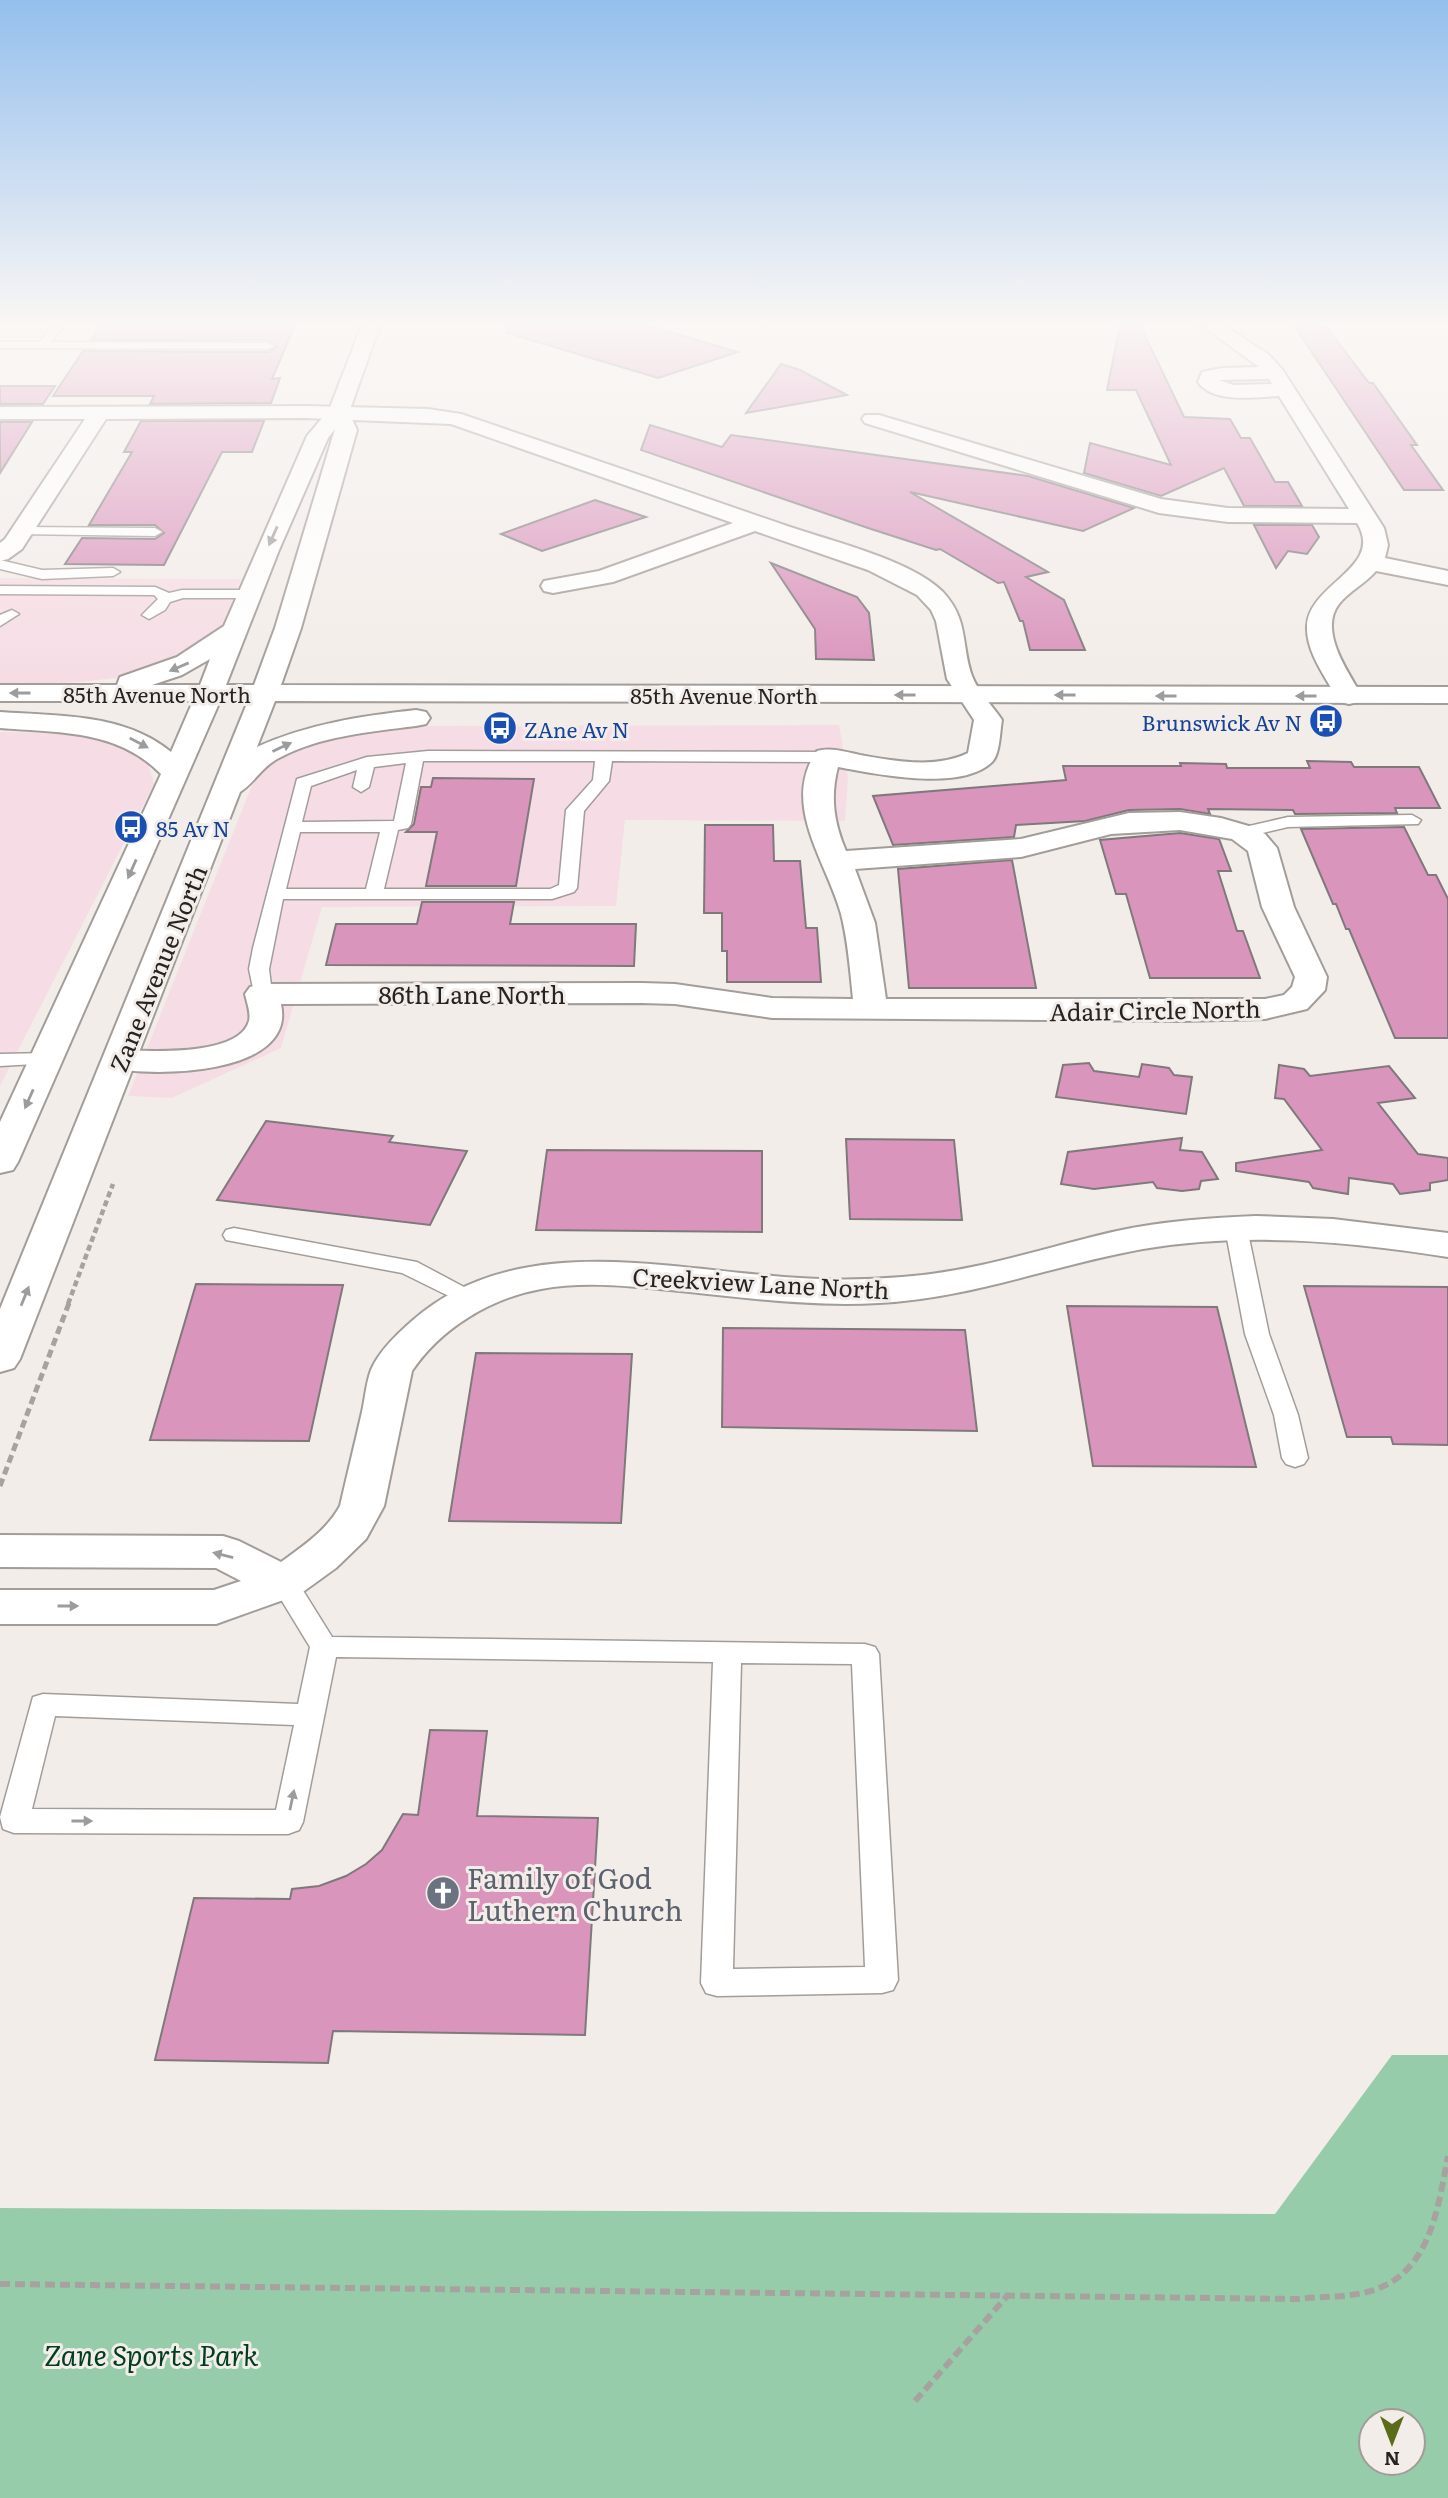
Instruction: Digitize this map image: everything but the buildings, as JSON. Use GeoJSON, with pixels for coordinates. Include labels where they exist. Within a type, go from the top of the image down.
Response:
{"type":"FeatureCollection","features":[{"type":"Feature","properties":{"kind":"street"},"geometry":{"type":"LineString","coordinates":[[0,554],[14,544],[81,442]]}},
{"type":"Feature","properties":{"kind":"street","name":"Zane Avenue North"},"geometry":{"type":"LineString","coordinates":[[0,1162],[205,706],[315,442]]}},
{"type":"Feature","properties":{"kind":"street","name":"Zane Avenue North"},"geometry":{"type":"LineString","coordinates":[[0,1359],[261,706],[288,628],[343,442]]}},
{"type":"Feature","properties":{"kind":"street"},"geometry":{"type":"LineString","coordinates":[[524,442],[876,565],[927,590],[942,605],[950,623],[960,679],[981,707],[981,757],[972,764],[956,769],[902,768],[827,757],[820,775],[817,803],[822,832],[855,908],[864,944],[870,1008]]}},
{"type":"Feature","properties":{"kind":"street"},"geometry":{"type":"LineString","coordinates":[[946,442],[1159,506],[1228,515],[1365,516]]}},
{"type":"Feature","properties":{"kind":"street"},"geometry":{"type":"LineString","coordinates":[[1318,442],[1377,540],[1372,564],[1322,608],[1322,644],[1349,696]]}},
{"type":"Feature","properties":{"kind":"street"},"geometry":{"type":"LineString","coordinates":[[553,586],[604,578],[757,522]]}},
{"type":"Feature","properties":{"kind":"street"},"geometry":{"type":"LineString","coordinates":[[1372,564],[1448,578]]}},
{"type":"Feature","properties":{"kind":"street"},"geometry":{"type":"LineString","coordinates":[[288,628],[291,645],[304,662],[336,677],[381,684],[637,685],[700,694]]}},
{"type":"Feature","properties":{"kind":"street"},"geometry":{"type":"LineString","coordinates":[[70,693],[132,683],[162,674],[197,659],[235,630]]}},
{"type":"Feature","properties":{"kind":"street","name":"85th Avenue North"},"geometry":{"type":"LineString","coordinates":[[0,693],[70,693],[205,706]]}},
{"type":"Feature","properties":{"kind":"street","name":"85th Avenue North"},"geometry":{"type":"LineString","coordinates":[[0,719],[205,706],[700,694],[981,707],[1448,720]]}},
{"type":"Feature","properties":{"kind":"street","name":"85th Avenue North"},"geometry":{"type":"LineString","coordinates":[[261,706],[416,718],[1448,695]]}},
{"type":"Feature","properties":{"kind":"street"},"geometry":{"type":"LineString","coordinates":[[220,812],[236,779],[259,760],[282,747],[300,739],[355,726],[416,718]]}},
{"type":"Feature","properties":{"kind":"street"},"geometry":{"type":"LineString","coordinates":[[0,719],[119,734],[149,749],[175,772]]}},
{"type":"Feature","properties":{"kind":"street"},"geometry":{"type":"LineString","coordinates":[[836,861],[1021,848],[1129,822],[1199,823],[1242,833]]}},
{"type":"Feature","properties":{"kind":"street","name":"Adair Circle North"},"geometry":{"type":"LineString","coordinates":[[870,1008],[1230,1011],[1265,1009],[1295,1002],[1308,990],[1311,977],[1278,907],[1262,848],[1242,833]]}},
{"type":"Feature","properties":{"kind":"street","name":"86th Lane North"},"geometry":{"type":"LineString","coordinates":[[262,994],[642,993],[675,994],[772,1008],[870,1008]]}},
{"type":"Feature","properties":{"kind":"street"},"geometry":{"type":"LineString","coordinates":[[120,1060],[198,1060],[222,1056],[242,1048],[263,1030],[267,1020],[262,994]]}},
{"type":"Feature","properties":{"kind":"street","name":"Creekview Lane North"},"geometry":{"type":"LineString","coordinates":[[0,1607],[216,1606],[284,1583],[320,1557],[350,1528],[362,1506],[392,1370],[404,1350],[429,1327],[471,1300],[524,1280],[563,1273],[606,1273],[813,1289],[873,1291],[924,1288],[968,1281],[1143,1238],[1236,1228],[1329,1230],[1448,1245]]}},
{"type":"Feature","properties":{"kind":"street"},"geometry":{"type":"LineString","coordinates":[[0,1551],[223,1552],[284,1583]]}},
{"type":"Feature","properties":{"kind":"lane"},"geometry":{"type":"LineString","coordinates":[[22,531],[155,532]]}},
{"type":"Feature","properties":{"kind":"lane"},"geometry":{"type":"LineString","coordinates":[[0,564],[30,574],[57,576],[113,572]]}},
{"type":"Feature","properties":{"kind":"lane"},"geometry":{"type":"LineString","coordinates":[[0,590],[155,591],[162,593],[165,599]]}},
{"type":"Feature","properties":{"kind":"lane"},"geometry":{"type":"LineString","coordinates":[[165,599],[184,603],[248,599]]}},
{"type":"Feature","properties":{"kind":"lane"},"geometry":{"type":"LineString","coordinates":[[149,615],[160,607],[165,599]]}},
{"type":"Feature","properties":{"kind":"lane"},"geometry":{"type":"LineString","coordinates":[[276,894],[552,894],[568,888],[575,810],[601,781],[604,756]]}},
{"type":"Feature","properties":{"kind":"lane"},"geometry":{"type":"LineString","coordinates":[[262,994],[262,948],[303,783],[346,766],[416,757],[827,757]]}},
{"type":"Feature","properties":{"kind":"lane"},"geometry":{"type":"LineString","coordinates":[[292,827],[351,821],[390,827],[402,824],[416,757]]}},
{"type":"Feature","properties":{"kind":"lane"},"geometry":{"type":"LineString","coordinates":[[361,787],[367,762]]}},
{"type":"Feature","properties":{"kind":"lane"},"geometry":{"type":"LineString","coordinates":[[1242,833],[1288,822],[1412,820]]}},
{"type":"Feature","properties":{"kind":"lane"},"geometry":{"type":"LineString","coordinates":[[374,894],[390,827]]}},
{"type":"Feature","properties":{"kind":"lane"},"geometry":{"type":"LineString","coordinates":[[0,1060],[47,1059]]}},
{"type":"Feature","properties":{"kind":"lane"},"geometry":{"type":"LineString","coordinates":[[1236,1228],[1257,1334],[1286,1415],[1295,1458]]}},
{"type":"Feature","properties":{"kind":"lane"},"geometry":{"type":"LineString","coordinates":[[234,1235],[409,1267],[471,1300]]}},
{"type":"Feature","properties":{"kind":"lane"},"geometry":{"type":"LineString","coordinates":[[284,1583],[324,1647],[288,1822],[14,1821],[43,1705],[309,1715]]}},
{"type":"Feature","properties":{"kind":"lane"},"geometry":{"type":"LineString","coordinates":[[324,1647],[727,1652],[865,1654],[882,1980],[717,1983],[727,1652]]}},
{"type":"Feature","properties":{"kind":"path"},"geometry":{"type":"LineString","coordinates":[[0,1486],[116,1175]]}},
{"type":"Feature","properties":{"kind":"path"},"geometry":{"type":"LineString","coordinates":[[0,2284],[1299,2299],[1376,2290],[1410,2270],[1433,2227],[1448,2156]]}},
{"type":"Feature","properties":{"kind":"path"},"geometry":{"type":"LineString","coordinates":[[915,2401],[1009,2294]]}},
{"type":"Feature","properties":{"kind":"shaded area"},"geometry":{"type":"Polygon","coordinates":[[[0,578],[241,579],[220,633],[207,645],[135,676],[41,686],[0,684],[0,578]]]}},
{"type":"Feature","properties":{"kind":"shaded area"},"geometry":{"type":"Polygon","coordinates":[[[839,725],[848,777],[845,821],[625,820],[616,906],[322,907],[281,1048],[172,1098],[128,1096],[256,775],[276,759],[322,739],[387,726],[839,725]]]}},
{"type":"Feature","properties":{"kind":"shaded area"},"geometry":{"type":"Polygon","coordinates":[[[0,732],[67,733],[119,741],[148,763],[154,784],[0,1086],[0,732]]]}},
{"type":"Feature","properties":{"kind":"green space","name":"Zane Sports Park"},"geometry":{"type":"Polygon","coordinates":[[[1392,2055],[1448,2055],[1448,2498],[0,2498],[0,2208],[1275,2214],[1392,2055]]]}},
{"type":"Feature","properties":{"kind":"place","name":"Brunswick Av N"},"geometry":{"type":"Point","coordinates":[1326,721]}},
{"type":"Feature","properties":{"kind":"place","name":"ZAne Av N"},"geometry":{"type":"Point","coordinates":[500,728]}},
{"type":"Feature","properties":{"kind":"place","name":"85 Av N"},"geometry":{"type":"Point","coordinates":[131,827]}},
{"type":"Feature","properties":{"kind":"place","name":"Family of God Luthern Church"},"geometry":{"type":"Point","coordinates":[443,1893]}}]}
